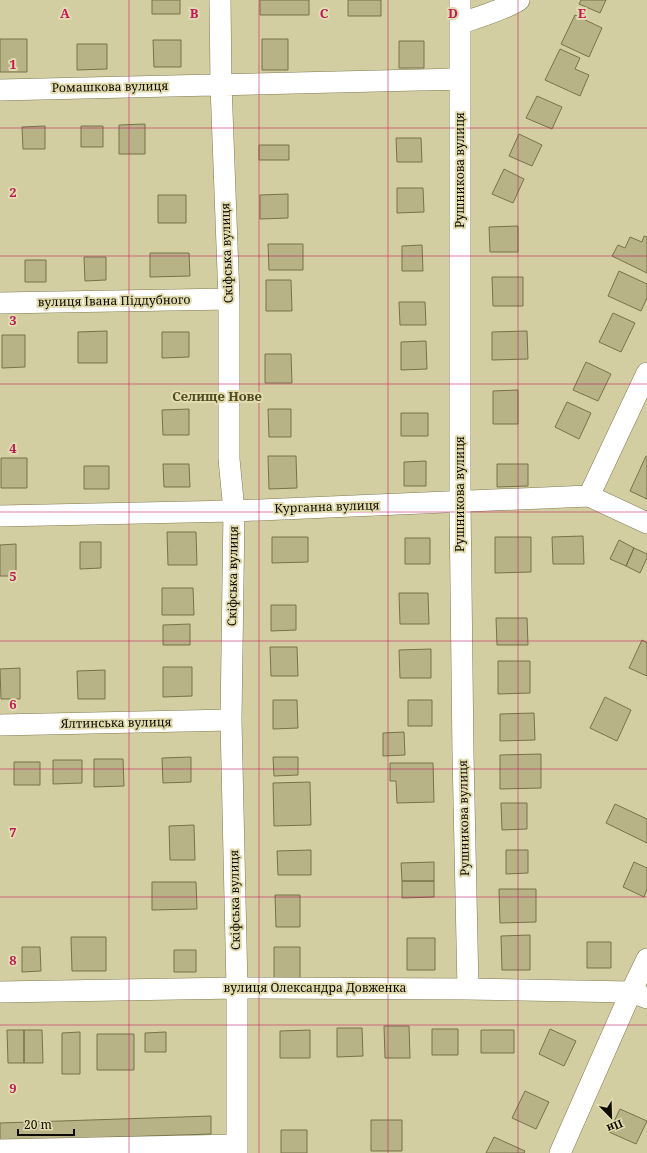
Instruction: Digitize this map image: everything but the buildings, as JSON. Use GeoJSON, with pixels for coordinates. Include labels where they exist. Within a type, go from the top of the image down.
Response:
{"type":"FeatureCollection","features":[{"type":"Feature","properties":{"kind":"street","name":"Скіфська вулиця"},"geometry":{"type":"LineString","coordinates":[[220,0],[221,85],[228,299],[229,459],[234,511],[231,720],[237,988],[237,1149]]}},
{"type":"Feature","properties":{"kind":"street","name":"Рушникова вулиця"},"geometry":{"type":"LineString","coordinates":[[460,0],[460,502],[468,989]]}},
{"type":"Feature","properties":{"kind":"street"},"geometry":{"type":"LineString","coordinates":[[461,23],[519,0]]}},
{"type":"Feature","properties":{"kind":"street","name":"Ромашкова вулиця"},"geometry":{"type":"LineString","coordinates":[[0,90],[460,79]]}},
{"type":"Feature","properties":{"kind":"street","name":"вулиця Івана Піддубного"},"geometry":{"type":"LineString","coordinates":[[0,303],[228,299]]}},
{"type":"Feature","properties":{"kind":"street"},"geometry":{"type":"LineString","coordinates":[[589,496],[647,373]]}},
{"type":"Feature","properties":{"kind":"street","name":"Курганна вулиця"},"geometry":{"type":"LineString","coordinates":[[0,516],[234,511],[589,496],[647,523]]}},
{"type":"Feature","properties":{"kind":"street","name":"Ялтинська вулиця"},"geometry":{"type":"LineString","coordinates":[[0,725],[231,720]]}},
{"type":"Feature","properties":{"kind":"street"},"geometry":{"type":"LineString","coordinates":[[560,1153],[639,995],[647,959]]}},
{"type":"Feature","properties":{"kind":"street","name":"вулиця Олександра Довженка"},"geometry":{"type":"LineString","coordinates":[[0,992],[237,988],[468,989],[639,995]]}},
{"type":"Feature","properties":{"kind":"street"},"geometry":{"type":"LineString","coordinates":[[10,1150],[237,1149]]}},
{"type":"Feature","properties":{"kind":"district","name":"Селище Нове"},"geometry":{"type":"Point","coordinates":[217,396]}}]}
